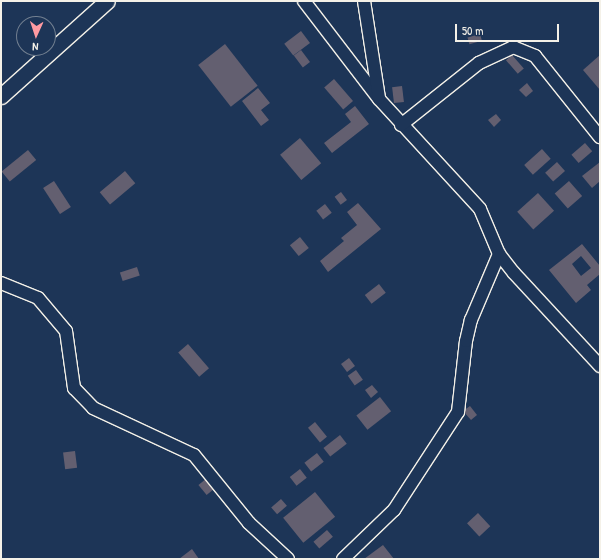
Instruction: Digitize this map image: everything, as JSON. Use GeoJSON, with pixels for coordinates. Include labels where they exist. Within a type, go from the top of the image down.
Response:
{"type":"FeatureCollection","features":[{"type":"Feature","properties":{"kind":"street"},"geometry":{"type":"LineString","coordinates":[[1,96],[107,1]]}},
{"type":"Feature","properties":{"kind":"street"},"geometry":{"type":"LineString","coordinates":[[304,1],[379,99],[401,125],[480,209],[499,254],[600,366]]}},
{"type":"Feature","properties":{"kind":"street"},"geometry":{"type":"LineString","coordinates":[[364,1],[379,99]]}},
{"type":"Feature","properties":{"kind":"street"},"geometry":{"type":"LineString","coordinates":[[401,125],[479,64],[513,47],[535,56],[600,137]]}},
{"type":"Feature","properties":{"kind":"street"},"geometry":{"type":"LineString","coordinates":[[343,559],[394,510],[458,412],[466,341],[471,320],[499,254]]}},
{"type":"Feature","properties":{"kind":"street"},"geometry":{"type":"LineString","coordinates":[[1,283],[38,298],[66,331],[74,388],[93,408],[194,455],[250,523],[288,559]]}},
{"type":"Feature","properties":{"kind":"building"},"geometry":{"type":"Polygon","coordinates":[[[301,31],[310,43],[293,56],[284,44],[301,31]]]}},
{"type":"Feature","properties":{"kind":"building"},"geometry":{"type":"Polygon","coordinates":[[[480,34],[482,41],[469,44],[468,38],[480,34]]]}},
{"type":"Feature","properties":{"kind":"building"},"geometry":{"type":"Polygon","coordinates":[[[225,44],[258,86],[231,107],[198,65],[225,44]]]}},
{"type":"Feature","properties":{"kind":"building"},"geometry":{"type":"Polygon","coordinates":[[[301,50],[310,62],[303,67],[294,55],[301,50]]]}},
{"type":"Feature","properties":{"kind":"building"},"geometry":{"type":"Polygon","coordinates":[[[512,55],[524,69],[518,74],[506,60],[512,55]]]}},
{"type":"Feature","properties":{"kind":"building"},"geometry":{"type":"Polygon","coordinates":[[[600,55],[600,90],[583,70],[600,55]]]}},
{"type":"Feature","properties":{"kind":"building"},"geometry":{"type":"Polygon","coordinates":[[[334,79],[353,101],[343,109],[324,88],[334,79]]]}},
{"type":"Feature","properties":{"kind":"building"},"geometry":{"type":"Polygon","coordinates":[[[527,83],[533,91],[526,97],[519,90],[527,83]]]}},
{"type":"Feature","properties":{"kind":"building"},"geometry":{"type":"Polygon","coordinates":[[[402,86],[404,102],[394,103],[392,87],[402,86]]]}},
{"type":"Feature","properties":{"kind":"building"},"geometry":{"type":"Polygon","coordinates":[[[258,88],[270,103],[261,110],[269,120],[261,126],[242,101],[258,88]]]}},
{"type":"Feature","properties":{"kind":"building"},"geometry":{"type":"Polygon","coordinates":[[[355,106],[369,124],[332,153],[324,143],[351,122],[345,114],[355,106]]]}},
{"type":"Feature","properties":{"kind":"building"},"geometry":{"type":"Polygon","coordinates":[[[496,114],[501,120],[494,127],[488,120],[496,114]]]}},
{"type":"Feature","properties":{"kind":"building"},"geometry":{"type":"Polygon","coordinates":[[[300,138],[321,163],[301,180],[280,155],[300,138]]]}},
{"type":"Feature","properties":{"kind":"building"},"geometry":{"type":"Polygon","coordinates":[[[585,143],[592,151],[579,163],[571,155],[585,143]]]}},
{"type":"Feature","properties":{"kind":"building"},"geometry":{"type":"Polygon","coordinates":[[[542,149],[551,159],[533,175],[524,165],[542,149]]]}},
{"type":"Feature","properties":{"kind":"building"},"geometry":{"type":"Polygon","coordinates":[[[28,150],[36,160],[10,181],[2,171],[28,150]]]}},
{"type":"Feature","properties":{"kind":"building"},"geometry":{"type":"Polygon","coordinates":[[[557,162],[565,171],[553,182],[545,173],[557,162]]]}},
{"type":"Feature","properties":{"kind":"building"},"geometry":{"type":"Polygon","coordinates":[[[600,162],[600,181],[592,188],[582,176],[600,162]]]}},
{"type":"Feature","properties":{"kind":"building"},"geometry":{"type":"Polygon","coordinates":[[[125,171],[135,183],[110,204],[100,192],[125,171]]]}},
{"type":"Feature","properties":{"kind":"building"},"geometry":{"type":"Polygon","coordinates":[[[54,181],[71,207],[60,214],[43,188],[54,181]]]}},
{"type":"Feature","properties":{"kind":"building"},"geometry":{"type":"Polygon","coordinates":[[[569,181],[582,196],[568,209],[555,193],[569,181]]]}},
{"type":"Feature","properties":{"kind":"building"},"geometry":{"type":"Polygon","coordinates":[[[341,192],[347,200],[341,205],[335,197],[341,192]]]}},
{"type":"Feature","properties":{"kind":"building"},"geometry":{"type":"Polygon","coordinates":[[[538,193],[554,211],[533,230],[517,212],[538,193]]]}},
{"type":"Feature","properties":{"kind":"building"},"geometry":{"type":"Polygon","coordinates":[[[358,203],[381,229],[328,272],[320,261],[344,241],[341,238],[357,225],[347,212],[358,203]]]}},
{"type":"Feature","properties":{"kind":"building"},"geometry":{"type":"Polygon","coordinates":[[[325,204],[332,213],[323,219],[316,211],[325,204]]]}},
{"type":"Feature","properties":{"kind":"building"},"geometry":{"type":"Polygon","coordinates":[[[300,237],[309,248],[299,256],[290,245],[300,237]]]}},
{"type":"Feature","properties":{"kind":"building"},"geometry":{"type":"Polygon","coordinates":[[[582,244],[600,266],[600,274],[587,285],[591,290],[576,303],[549,270],[582,244]],[[581,256],[572,264],[581,276],[591,268],[581,256]]]}},
{"type":"Feature","properties":{"kind":"building"},"geometry":{"type":"Polygon","coordinates":[[[137,267],[140,276],[123,281],[120,273],[137,267]]]}},
{"type":"Feature","properties":{"kind":"building"},"geometry":{"type":"Polygon","coordinates":[[[379,284],[386,293],[372,304],[365,295],[379,284]]]}},
{"type":"Feature","properties":{"kind":"building"},"geometry":{"type":"Polygon","coordinates":[[[188,344],[209,368],[199,377],[178,353],[188,344]]]}},
{"type":"Feature","properties":{"kind":"building"},"geometry":{"type":"Polygon","coordinates":[[[349,358],[355,366],[347,372],[341,364],[349,358]]]}},
{"type":"Feature","properties":{"kind":"building"},"geometry":{"type":"Polygon","coordinates":[[[356,370],[363,380],[355,386],[348,376],[356,370]]]}},
{"type":"Feature","properties":{"kind":"building"},"geometry":{"type":"Polygon","coordinates":[[[372,385],[378,392],[371,398],[365,390],[372,385]]]}},
{"type":"Feature","properties":{"kind":"building"},"geometry":{"type":"Polygon","coordinates":[[[380,397],[391,411],[367,430],[356,415],[380,397]]]}},
{"type":"Feature","properties":{"kind":"building"},"geometry":{"type":"Polygon","coordinates":[[[470,406],[477,415],[471,420],[463,411],[470,406]]]}},
{"type":"Feature","properties":{"kind":"building"},"geometry":{"type":"Polygon","coordinates":[[[315,422],[327,437],[320,442],[308,428],[315,422]]]}},
{"type":"Feature","properties":{"kind":"building"},"geometry":{"type":"Polygon","coordinates":[[[340,435],[347,444],[330,457],[323,448],[340,435]]]}},
{"type":"Feature","properties":{"kind":"building"},"geometry":{"type":"Polygon","coordinates":[[[75,451],[77,468],[65,469],[63,452],[75,451]]]}},
{"type":"Feature","properties":{"kind":"building"},"geometry":{"type":"Polygon","coordinates":[[[317,453],[324,462],[311,472],[304,463],[317,453]]]}},
{"type":"Feature","properties":{"kind":"building"},"geometry":{"type":"Polygon","coordinates":[[[300,469],[307,478],[297,486],[290,477],[300,469]]]}},
{"type":"Feature","properties":{"kind":"building"},"geometry":{"type":"Polygon","coordinates":[[[207,478],[215,488],[207,495],[198,485],[207,478]]]}},
{"type":"Feature","properties":{"kind":"building"},"geometry":{"type":"Polygon","coordinates":[[[315,492],[335,517],[303,543],[283,518],[315,492]]]}},
{"type":"Feature","properties":{"kind":"building"},"geometry":{"type":"Polygon","coordinates":[[[281,499],[287,506],[277,514],[271,508],[281,499]]]}},
{"type":"Feature","properties":{"kind":"building"},"geometry":{"type":"Polygon","coordinates":[[[478,513],[490,526],[479,536],[467,523],[478,513]]]}},
{"type":"Feature","properties":{"kind":"building"},"geometry":{"type":"Polygon","coordinates":[[[327,530],[333,537],[319,549],[313,542],[327,530]]]}},
{"type":"Feature","properties":{"kind":"building"},"geometry":{"type":"Polygon","coordinates":[[[383,545],[394,559],[364,559],[383,545]]]}},
{"type":"Feature","properties":{"kind":"building"},"geometry":{"type":"Polygon","coordinates":[[[192,549],[199,559],[179,559],[192,549]]]}}]}
